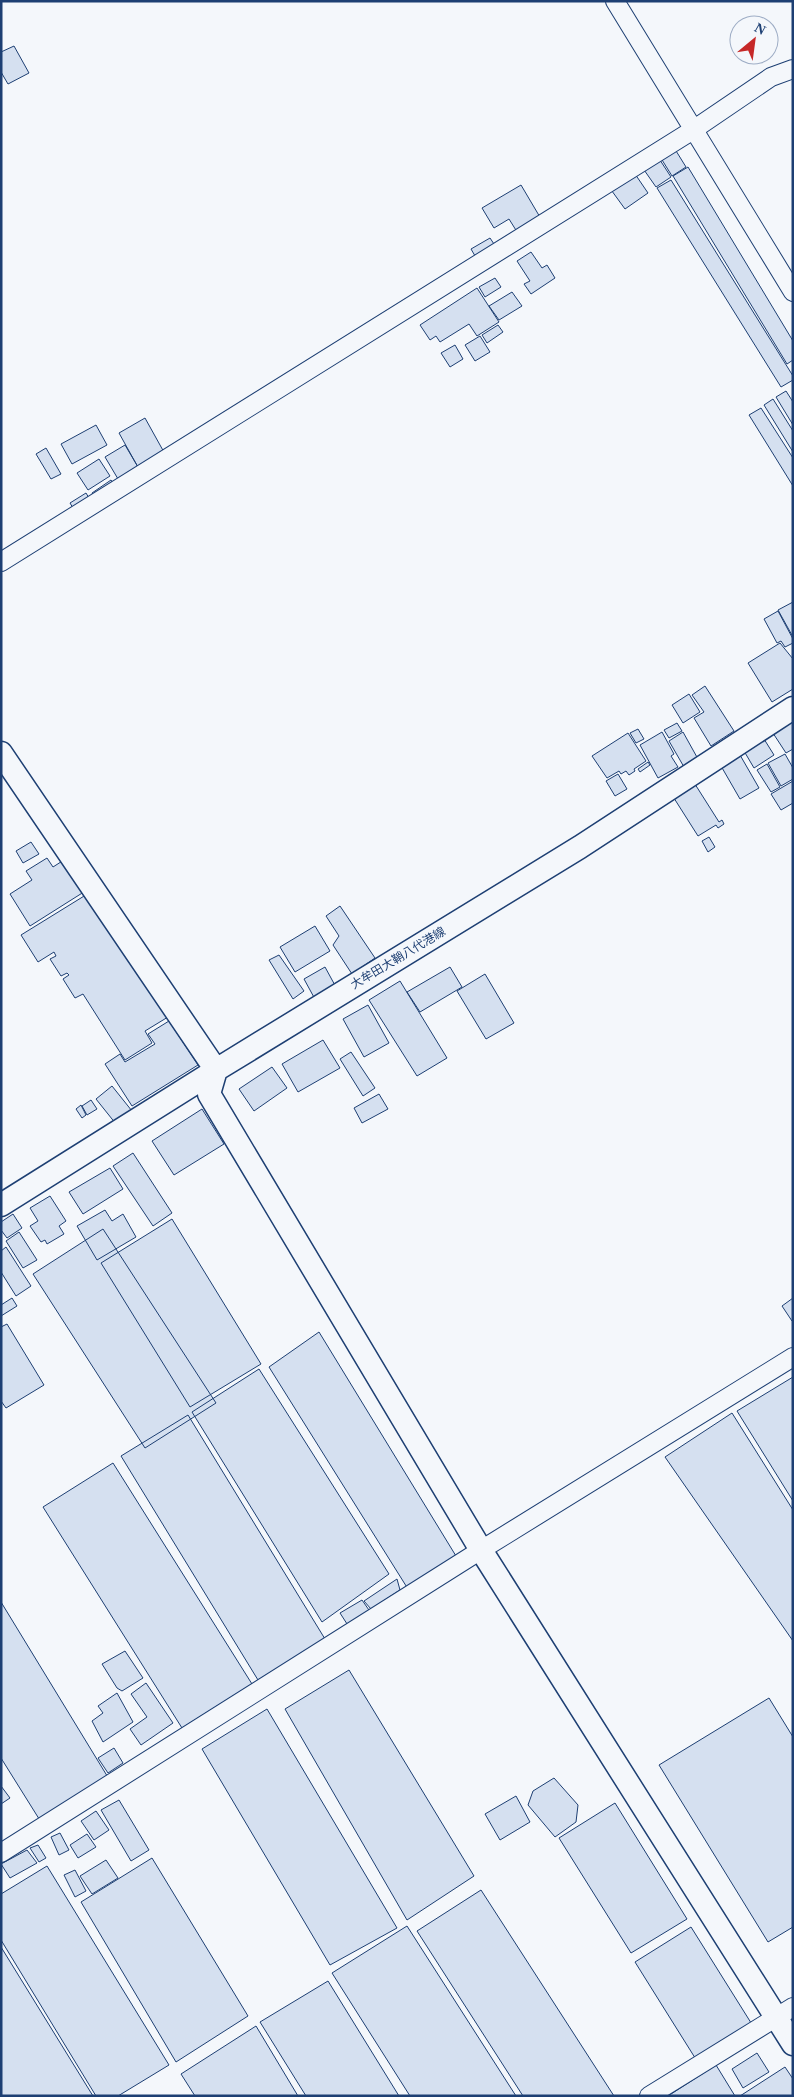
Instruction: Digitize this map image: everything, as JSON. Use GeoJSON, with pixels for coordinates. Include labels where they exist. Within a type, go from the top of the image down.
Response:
{"type":"FeatureCollection","features":[{"type":"Feature","properties":{"kind":"main road","name":"大牟田大鞘八代港線"},"geometry":{"type":"LineString","coordinates":[[1,1205],[216,1070],[580,847],[793,708]]}},
{"type":"Feature","properties":{"kind":"main road"},"geometry":{"type":"LineString","coordinates":[[1,753],[216,1070],[208,1094],[481,1550],[784,2012],[793,2044]]}},
{"type":"Feature","properties":{"kind":"street"},"geometry":{"type":"LineString","coordinates":[[615,1],[793,292]]}},
{"type":"Feature","properties":{"kind":"street"},"geometry":{"type":"LineString","coordinates":[[1,562],[693,130],[770,77],[793,69]]}},
{"type":"Feature","properties":{"kind":"street"},"geometry":{"type":"LineString","coordinates":[[1,1853],[481,1550],[793,1357]]}},
{"type":"Feature","properties":{"kind":"street"},"geometry":{"type":"LineString","coordinates":[[649,2096],[784,2012]]}},
{"type":"Feature","properties":{"kind":"building"},"geometry":{"type":"Polygon","coordinates":[[[14,46],[29,73],[8,84],[1,72],[1,52],[14,46]]]}},
{"type":"Feature","properties":{"kind":"building"},"geometry":{"type":"Polygon","coordinates":[[[673,146],[686,167],[672,176],[659,155],[673,146]]]}},
{"type":"Feature","properties":{"kind":"building"},"geometry":{"type":"Polygon","coordinates":[[[658,157],[671,177],[656,187],[642,167],[658,157]]]}},
{"type":"Feature","properties":{"kind":"building"},"geometry":{"type":"Polygon","coordinates":[[[688,167],[793,341],[793,360],[787,364],[673,176],[688,167]]]}},
{"type":"Feature","properties":{"kind":"building"},"geometry":{"type":"Polygon","coordinates":[[[633,171],[648,193],[625,209],[609,187],[633,171]]]}},
{"type":"Feature","properties":{"kind":"building"},"geometry":{"type":"Polygon","coordinates":[[[671,180],[793,376],[793,380],[781,387],[657,188],[671,180]]]}},
{"type":"Feature","properties":{"kind":"building"},"geometry":{"type":"Polygon","coordinates":[[[521,185],[547,229],[524,243],[509,219],[494,228],[482,208],[521,185]]]}},
{"type":"Feature","properties":{"kind":"building"},"geometry":{"type":"Polygon","coordinates":[[[490,238],[498,250],[478,261],[471,249],[490,238]]]}},
{"type":"Feature","properties":{"kind":"building"},"geometry":{"type":"Polygon","coordinates":[[[531,252],[542,268],[547,265],[555,278],[531,294],[524,284],[530,281],[517,261],[531,252]]]}},
{"type":"Feature","properties":{"kind":"building"},"geometry":{"type":"Polygon","coordinates":[[[495,278],[501,287],[485,297],[479,287],[495,278]]]}},
{"type":"Feature","properties":{"kind":"building"},"geometry":{"type":"Polygon","coordinates":[[[477,288],[499,322],[477,336],[469,324],[440,342],[436,336],[430,340],[420,325],[477,288]]]}},
{"type":"Feature","properties":{"kind":"building"},"geometry":{"type":"Polygon","coordinates":[[[512,292],[522,306],[499,320],[489,306],[512,292]]]}},
{"type":"Feature","properties":{"kind":"building"},"geometry":{"type":"Polygon","coordinates":[[[498,325],[503,332],[487,343],[482,335],[498,325]]]}},
{"type":"Feature","properties":{"kind":"building"},"geometry":{"type":"Polygon","coordinates":[[[480,336],[490,352],[475,361],[465,345],[480,336]]]}},
{"type":"Feature","properties":{"kind":"building"},"geometry":{"type":"Polygon","coordinates":[[[455,345],[463,359],[450,367],[441,353],[455,345]]]}},
{"type":"Feature","properties":{"kind":"building"},"geometry":{"type":"Polygon","coordinates":[[[786,391],[793,402],[793,425],[776,397],[786,391]]]}},
{"type":"Feature","properties":{"kind":"building"},"geometry":{"type":"Polygon","coordinates":[[[773,399],[793,431],[793,452],[764,405],[773,399]]]}},
{"type":"Feature","properties":{"kind":"building"},"geometry":{"type":"Polygon","coordinates":[[[761,408],[793,458],[793,486],[749,415],[761,408]]]}},
{"type":"Feature","properties":{"kind":"building"},"geometry":{"type":"Polygon","coordinates":[[[145,418],[165,454],[139,469],[119,433],[145,418]]]}},
{"type":"Feature","properties":{"kind":"building"},"geometry":{"type":"Polygon","coordinates":[[[96,425],[107,445],[72,464],[61,444],[96,425]]]}},
{"type":"Feature","properties":{"kind":"building"},"geometry":{"type":"Polygon","coordinates":[[[125,445],[141,472],[121,484],[105,457],[125,445]]]}},
{"type":"Feature","properties":{"kind":"building"},"geometry":{"type":"Polygon","coordinates":[[[46,448],[61,474],[51,479],[36,454],[46,448]]]}},
{"type":"Feature","properties":{"kind":"building"},"geometry":{"type":"Polygon","coordinates":[[[99,459],[110,476],[88,490],[77,473],[99,459]]]}},
{"type":"Feature","properties":{"kind":"building"},"geometry":{"type":"Polygon","coordinates":[[[111,480],[118,491],[98,503],[92,493],[111,480]]]}},
{"type":"Feature","properties":{"kind":"building"},"geometry":{"type":"Polygon","coordinates":[[[86,493],[92,503],[76,513],[70,503],[86,493]]]}},
{"type":"Feature","properties":{"kind":"building"},"geometry":{"type":"Polygon","coordinates":[[[793,602],[793,637],[778,610],[793,602]]]}},
{"type":"Feature","properties":{"kind":"building"},"geometry":{"type":"Polygon","coordinates":[[[778,611],[793,639],[793,643],[785,647],[781,641],[777,643],[764,619],[778,611]]]}},
{"type":"Feature","properties":{"kind":"building"},"geometry":{"type":"Polygon","coordinates":[[[780,643],[793,659],[793,689],[772,702],[748,663],[780,643]]]}},
{"type":"Feature","properties":{"kind":"building"},"geometry":{"type":"Polygon","coordinates":[[[705,686],[734,731],[711,746],[694,718],[704,712],[692,695],[705,686]]]}},
{"type":"Feature","properties":{"kind":"building"},"geometry":{"type":"Polygon","coordinates":[[[689,694],[700,712],[683,723],[672,705],[689,694]]]}},
{"type":"Feature","properties":{"kind":"building"},"geometry":{"type":"Polygon","coordinates":[[[793,712],[793,749],[786,753],[769,727],[793,712]]]}},
{"type":"Feature","properties":{"kind":"building"},"geometry":{"type":"Polygon","coordinates":[[[677,723],[682,731],[669,738],[664,730],[677,723]]]}},
{"type":"Feature","properties":{"kind":"building"},"geometry":{"type":"Polygon","coordinates":[[[638,729],[644,739],[636,743],[630,733],[638,729]]]}},
{"type":"Feature","properties":{"kind":"building"},"geometry":{"type":"Polygon","coordinates":[[[662,732],[674,754],[671,756],[678,767],[658,778],[640,745],[662,732]]]}},
{"type":"Feature","properties":{"kind":"building"},"geometry":{"type":"Polygon","coordinates":[[[683,732],[698,759],[684,767],[669,741],[683,732]]]}},
{"type":"Feature","properties":{"kind":"building"},"geometry":{"type":"Polygon","coordinates":[[[628,733],[646,761],[629,775],[626,771],[621,774],[619,771],[607,778],[592,756],[628,733]]]}},
{"type":"Feature","properties":{"kind":"building"},"geometry":{"type":"Polygon","coordinates":[[[764,739],[774,755],[754,768],[744,751],[764,739]]]}},
{"type":"Feature","properties":{"kind":"building"},"geometry":{"type":"Polygon","coordinates":[[[785,754],[793,768],[793,779],[781,786],[768,763],[785,754]]]}},
{"type":"Feature","properties":{"kind":"building"},"geometry":{"type":"Polygon","coordinates":[[[740,755],[759,788],[740,799],[721,766],[740,755]]]}},
{"type":"Feature","properties":{"kind":"building"},"geometry":{"type":"Polygon","coordinates":[[[648,762],[650,765],[640,772],[638,769],[648,762]]]}},
{"type":"Feature","properties":{"kind":"building"},"geometry":{"type":"Polygon","coordinates":[[[767,764],[780,787],[771,792],[757,770],[767,764]]]}},
{"type":"Feature","properties":{"kind":"building"},"geometry":{"type":"Polygon","coordinates":[[[618,774],[627,789],[615,796],[606,781],[618,774]]]}},
{"type":"Feature","properties":{"kind":"building"},"geometry":{"type":"Polygon","coordinates":[[[693,781],[719,822],[722,820],[724,824],[718,828],[716,825],[698,836],[672,795],[693,781]]]}},
{"type":"Feature","properties":{"kind":"building"},"geometry":{"type":"Polygon","coordinates":[[[793,781],[793,803],[781,810],[771,794],[793,781]]]}},
{"type":"Feature","properties":{"kind":"building"},"geometry":{"type":"Polygon","coordinates":[[[709,837],[715,847],[708,852],[702,841],[709,837]]]}},
{"type":"Feature","properties":{"kind":"building"},"geometry":{"type":"Polygon","coordinates":[[[31,842],[39,854],[23,863],[16,851],[31,842]]]}},
{"type":"Feature","properties":{"kind":"building"},"geometry":{"type":"Polygon","coordinates":[[[47,858],[53,867],[67,858],[87,890],[30,926],[10,894],[32,880],[26,871],[47,858]]]}},
{"type":"Feature","properties":{"kind":"building"},"geometry":{"type":"Polygon","coordinates":[[[89,893],[168,1017],[145,1031],[152,1043],[125,1060],[83,994],[75,998],[63,979],[69,975],[67,973],[61,976],[50,959],[56,956],[54,952],[38,962],[21,935],[89,893]]]}},
{"type":"Feature","properties":{"kind":"building"},"geometry":{"type":"Polygon","coordinates":[[[340,906],[375,958],[352,974],[333,945],[339,936],[326,916],[340,906]]]}},
{"type":"Feature","properties":{"kind":"building"},"geometry":{"type":"Polygon","coordinates":[[[315,926],[330,951],[295,972],[280,947],[315,926]]]}},
{"type":"Feature","properties":{"kind":"building"},"geometry":{"type":"Polygon","coordinates":[[[279,955],[304,991],[293,999],[269,960],[279,955]]]}},
{"type":"Feature","properties":{"kind":"building"},"geometry":{"type":"Polygon","coordinates":[[[325,967],[337,989],[316,1001],[304,979],[325,967]]]}},
{"type":"Feature","properties":{"kind":"building"},"geometry":{"type":"Polygon","coordinates":[[[450,967],[462,987],[420,1012],[407,992],[450,967]]]}},
{"type":"Feature","properties":{"kind":"building"},"geometry":{"type":"Polygon","coordinates":[[[485,974],[514,1023],[486,1039],[457,991],[485,974]]]}},
{"type":"Feature","properties":{"kind":"building"},"geometry":{"type":"Polygon","coordinates":[[[400,981],[447,1058],[417,1076],[369,1000],[400,981]]]}},
{"type":"Feature","properties":{"kind":"building"},"geometry":{"type":"Polygon","coordinates":[[[368,1005],[389,1043],[364,1057],[343,1019],[368,1005]]]}},
{"type":"Feature","properties":{"kind":"building"},"geometry":{"type":"Polygon","coordinates":[[[169,1021],[198,1065],[132,1106],[105,1064],[120,1054],[125,1062],[155,1044],[148,1034],[169,1021]]]}},
{"type":"Feature","properties":{"kind":"building"},"geometry":{"type":"Polygon","coordinates":[[[323,1040],[340,1068],[298,1092],[282,1064],[323,1040]]]}},
{"type":"Feature","properties":{"kind":"building"},"geometry":{"type":"Polygon","coordinates":[[[351,1052],[375,1088],[363,1096],[340,1059],[351,1052]]]}},
{"type":"Feature","properties":{"kind":"building"},"geometry":{"type":"Polygon","coordinates":[[[272,1067],[287,1088],[254,1111],[239,1089],[272,1067]]]}},
{"type":"Feature","properties":{"kind":"building"},"geometry":{"type":"Polygon","coordinates":[[[112,1086],[132,1111],[116,1124],[96,1099],[112,1086]]]}},
{"type":"Feature","properties":{"kind":"building"},"geometry":{"type":"Polygon","coordinates":[[[379,1094],[388,1109],[362,1123],[354,1108],[379,1094]]]}},
{"type":"Feature","properties":{"kind":"building"},"geometry":{"type":"Polygon","coordinates":[[[91,1100],[97,1109],[87,1115],[82,1106],[91,1100]]]}},
{"type":"Feature","properties":{"kind":"building"},"geometry":{"type":"Polygon","coordinates":[[[81,1105],[86,1115],[82,1118],[76,1109],[81,1105]]]}},
{"type":"Feature","properties":{"kind":"building"},"geometry":{"type":"Polygon","coordinates":[[[202,1109],[224,1144],[174,1175],[152,1141],[202,1109]]]}},
{"type":"Feature","properties":{"kind":"building"},"geometry":{"type":"Polygon","coordinates":[[[133,1153],[172,1213],[153,1226],[113,1166],[133,1153]]]}},
{"type":"Feature","properties":{"kind":"building"},"geometry":{"type":"Polygon","coordinates":[[[110,1168],[123,1189],[83,1214],[69,1192],[110,1168]]]}},
{"type":"Feature","properties":{"kind":"building"},"geometry":{"type":"Polygon","coordinates":[[[50,1196],[66,1221],[59,1226],[64,1234],[47,1244],[45,1240],[41,1242],[30,1226],[38,1221],[30,1208],[50,1196]]]}},
{"type":"Feature","properties":{"kind":"building"},"geometry":{"type":"Polygon","coordinates":[[[105,1210],[112,1221],[123,1214],[136,1237],[97,1260],[77,1226],[105,1210]]]}},
{"type":"Feature","properties":{"kind":"building"},"geometry":{"type":"Polygon","coordinates":[[[13,1214],[22,1228],[7,1238],[1,1230],[1,1222],[13,1214]]]}},
{"type":"Feature","properties":{"kind":"building"},"geometry":{"type":"Polygon","coordinates":[[[172,1219],[261,1364],[190,1407],[101,1263],[172,1219]]]}},
{"type":"Feature","properties":{"kind":"building"},"geometry":{"type":"Polygon","coordinates":[[[103,1229],[216,1403],[145,1448],[33,1274],[103,1229]]]}},
{"type":"Feature","properties":{"kind":"building"},"geometry":{"type":"Polygon","coordinates":[[[19,1232],[37,1260],[23,1268],[6,1241],[19,1232]]]}},
{"type":"Feature","properties":{"kind":"building"},"geometry":{"type":"Polygon","coordinates":[[[6,1247],[31,1286],[16,1296],[1,1272],[1,1251],[6,1247]]]}},
{"type":"Feature","properties":{"kind":"building"},"geometry":{"type":"Polygon","coordinates":[[[12,1298],[17,1306],[1,1316],[1,1305],[12,1298]]]}},
{"type":"Feature","properties":{"kind":"building"},"geometry":{"type":"Polygon","coordinates":[[[793,1298],[793,1321],[792,1321],[782,1306],[793,1298]]]}},
{"type":"Feature","properties":{"kind":"building"},"geometry":{"type":"Polygon","coordinates":[[[7,1324],[44,1385],[6,1408],[1,1401],[1,1327],[7,1324]]]}},
{"type":"Feature","properties":{"kind":"building"},"geometry":{"type":"Polygon","coordinates":[[[319,1332],[456,1556],[408,1589],[269,1367],[319,1332]]]}},
{"type":"Feature","properties":{"kind":"building"},"geometry":{"type":"Polygon","coordinates":[[[259,1369],[389,1574],[322,1622],[192,1412],[259,1369]]]}},
{"type":"Feature","properties":{"kind":"building"},"geometry":{"type":"Polygon","coordinates":[[[793,1377],[793,1501],[737,1411],[793,1377]]]}},
{"type":"Feature","properties":{"kind":"building"},"geometry":{"type":"Polygon","coordinates":[[[732,1413],[793,1510],[793,1641],[665,1457],[732,1413]]]}},
{"type":"Feature","properties":{"kind":"building"},"geometry":{"type":"Polygon","coordinates":[[[188,1415],[325,1639],[258,1680],[121,1456],[188,1415]]]}},
{"type":"Feature","properties":{"kind":"building"},"geometry":{"type":"Polygon","coordinates":[[[113,1463],[252,1684],[182,1728],[43,1507],[113,1463]]]}},
{"type":"Feature","properties":{"kind":"building"},"geometry":{"type":"Polygon","coordinates":[[[397,1579],[400,1590],[371,1609],[364,1601],[397,1579]]]}},
{"type":"Feature","properties":{"kind":"building"},"geometry":{"type":"Polygon","coordinates":[[[362,1600],[371,1613],[349,1627],[340,1613],[362,1600]]]}},
{"type":"Feature","properties":{"kind":"building"},"geometry":{"type":"Polygon","coordinates":[[[1,1602],[109,1779],[41,1822],[1,1758],[1,1602]]]}},
{"type":"Feature","properties":{"kind":"building"},"geometry":{"type":"Polygon","coordinates":[[[125,1651],[143,1678],[122,1691],[117,1688],[102,1664],[125,1651]]]}},
{"type":"Feature","properties":{"kind":"building"},"geometry":{"type":"Polygon","coordinates":[[[349,1670],[474,1876],[407,1920],[285,1709],[349,1670]]]}},
{"type":"Feature","properties":{"kind":"building"},"geometry":{"type":"Polygon","coordinates":[[[146,1683],[173,1723],[141,1745],[130,1729],[147,1717],[131,1694],[146,1683]]]}},
{"type":"Feature","properties":{"kind":"building"},"geometry":{"type":"Polygon","coordinates":[[[117,1693],[133,1722],[103,1742],[92,1721],[103,1713],[98,1706],[117,1693]]]}},
{"type":"Feature","properties":{"kind":"building"},"geometry":{"type":"Polygon","coordinates":[[[769,1698],[793,1737],[793,1927],[768,1942],[659,1765],[769,1698]]]}},
{"type":"Feature","properties":{"kind":"building"},"geometry":{"type":"Polygon","coordinates":[[[267,1709],[397,1928],[330,1965],[202,1749],[267,1709]]]}},
{"type":"Feature","properties":{"kind":"building"},"geometry":{"type":"Polygon","coordinates":[[[114,1748],[123,1763],[108,1773],[98,1758],[114,1748]]]}},
{"type":"Feature","properties":{"kind":"building"},"geometry":{"type":"Polygon","coordinates":[[[554,1778],[578,1805],[576,1822],[555,1837],[528,1805],[533,1791],[554,1778]]]}},
{"type":"Feature","properties":{"kind":"building"},"geometry":{"type":"Polygon","coordinates":[[[1,1786],[10,1798],[1,1804],[1,1786]]]}},
{"type":"Feature","properties":{"kind":"building"},"geometry":{"type":"Polygon","coordinates":[[[516,1796],[530,1822],[500,1840],[485,1814],[516,1796]]]}},
{"type":"Feature","properties":{"kind":"building"},"geometry":{"type":"Polygon","coordinates":[[[119,1800],[149,1850],[131,1861],[101,1810],[119,1800]]]}},
{"type":"Feature","properties":{"kind":"building"},"geometry":{"type":"Polygon","coordinates":[[[615,1803],[687,1919],[631,1953],[559,1838],[615,1803]]]}},
{"type":"Feature","properties":{"kind":"building"},"geometry":{"type":"Polygon","coordinates":[[[96,1811],[109,1830],[94,1840],[81,1821],[96,1811]]]}},
{"type":"Feature","properties":{"kind":"building"},"geometry":{"type":"Polygon","coordinates":[[[60,1833],[69,1850],[59,1855],[51,1837],[60,1833]]]}},
{"type":"Feature","properties":{"kind":"building"},"geometry":{"type":"Polygon","coordinates":[[[87,1834],[96,1847],[78,1858],[70,1845],[87,1834]]]}},
{"type":"Feature","properties":{"kind":"building"},"geometry":{"type":"Polygon","coordinates":[[[38,1845],[46,1858],[39,1862],[30,1848],[38,1845]]]}},
{"type":"Feature","properties":{"kind":"building"},"geometry":{"type":"Polygon","coordinates":[[[27,1850],[37,1863],[10,1878],[1,1864],[27,1850]]]}},
{"type":"Feature","properties":{"kind":"building"},"geometry":{"type":"Polygon","coordinates":[[[152,1858],[248,2016],[176,2062],[81,1902],[152,1858]]]}},
{"type":"Feature","properties":{"kind":"building"},"geometry":{"type":"Polygon","coordinates":[[[106,1860],[118,1878],[92,1894],[80,1876],[106,1860]]]}},
{"type":"Feature","properties":{"kind":"building"},"geometry":{"type":"Polygon","coordinates":[[[47,1866],[169,2065],[118,2096],[96,2096],[1,1940],[1,1894],[47,1866]]]}},
{"type":"Feature","properties":{"kind":"building"},"geometry":{"type":"Polygon","coordinates":[[[75,1870],[86,1891],[75,1897],[64,1875],[75,1870]]]}},
{"type":"Feature","properties":{"kind":"building"},"geometry":{"type":"Polygon","coordinates":[[[481,1890],[614,2096],[523,2096],[417,1931],[481,1890]]]}},
{"type":"Feature","properties":{"kind":"building"},"geometry":{"type":"Polygon","coordinates":[[[407,1926],[516,2096],[410,2096],[332,1973],[407,1926]]]}},
{"type":"Feature","properties":{"kind":"building"},"geometry":{"type":"Polygon","coordinates":[[[691,1927],[753,2026],[697,2061],[635,1962],[691,1927]]]}},
{"type":"Feature","properties":{"kind":"building"},"geometry":{"type":"Polygon","coordinates":[[[1,1947],[93,2096],[1,2096],[1,1947]]]}},
{"type":"Feature","properties":{"kind":"building"},"geometry":{"type":"Polygon","coordinates":[[[328,1981],[399,2096],[306,2096],[260,2022],[328,1981]]]}},
{"type":"Feature","properties":{"kind":"building"},"geometry":{"type":"Polygon","coordinates":[[[256,2026],[298,2096],[195,2096],[181,2074],[256,2026]]]}},
{"type":"Feature","properties":{"kind":"building"},"geometry":{"type":"Polygon","coordinates":[[[757,2053],[769,2072],[743,2088],[732,2069],[757,2053]]]}},
{"type":"Feature","properties":{"kind":"building"},"geometry":{"type":"Polygon","coordinates":[[[716,2065],[735,2096],[668,2096],[716,2065]]]}},
{"type":"Feature","properties":{"kind":"building"},"geometry":{"type":"Polygon","coordinates":[[[785,2067],[793,2079],[793,2096],[740,2096],[785,2067]]]}}]}
